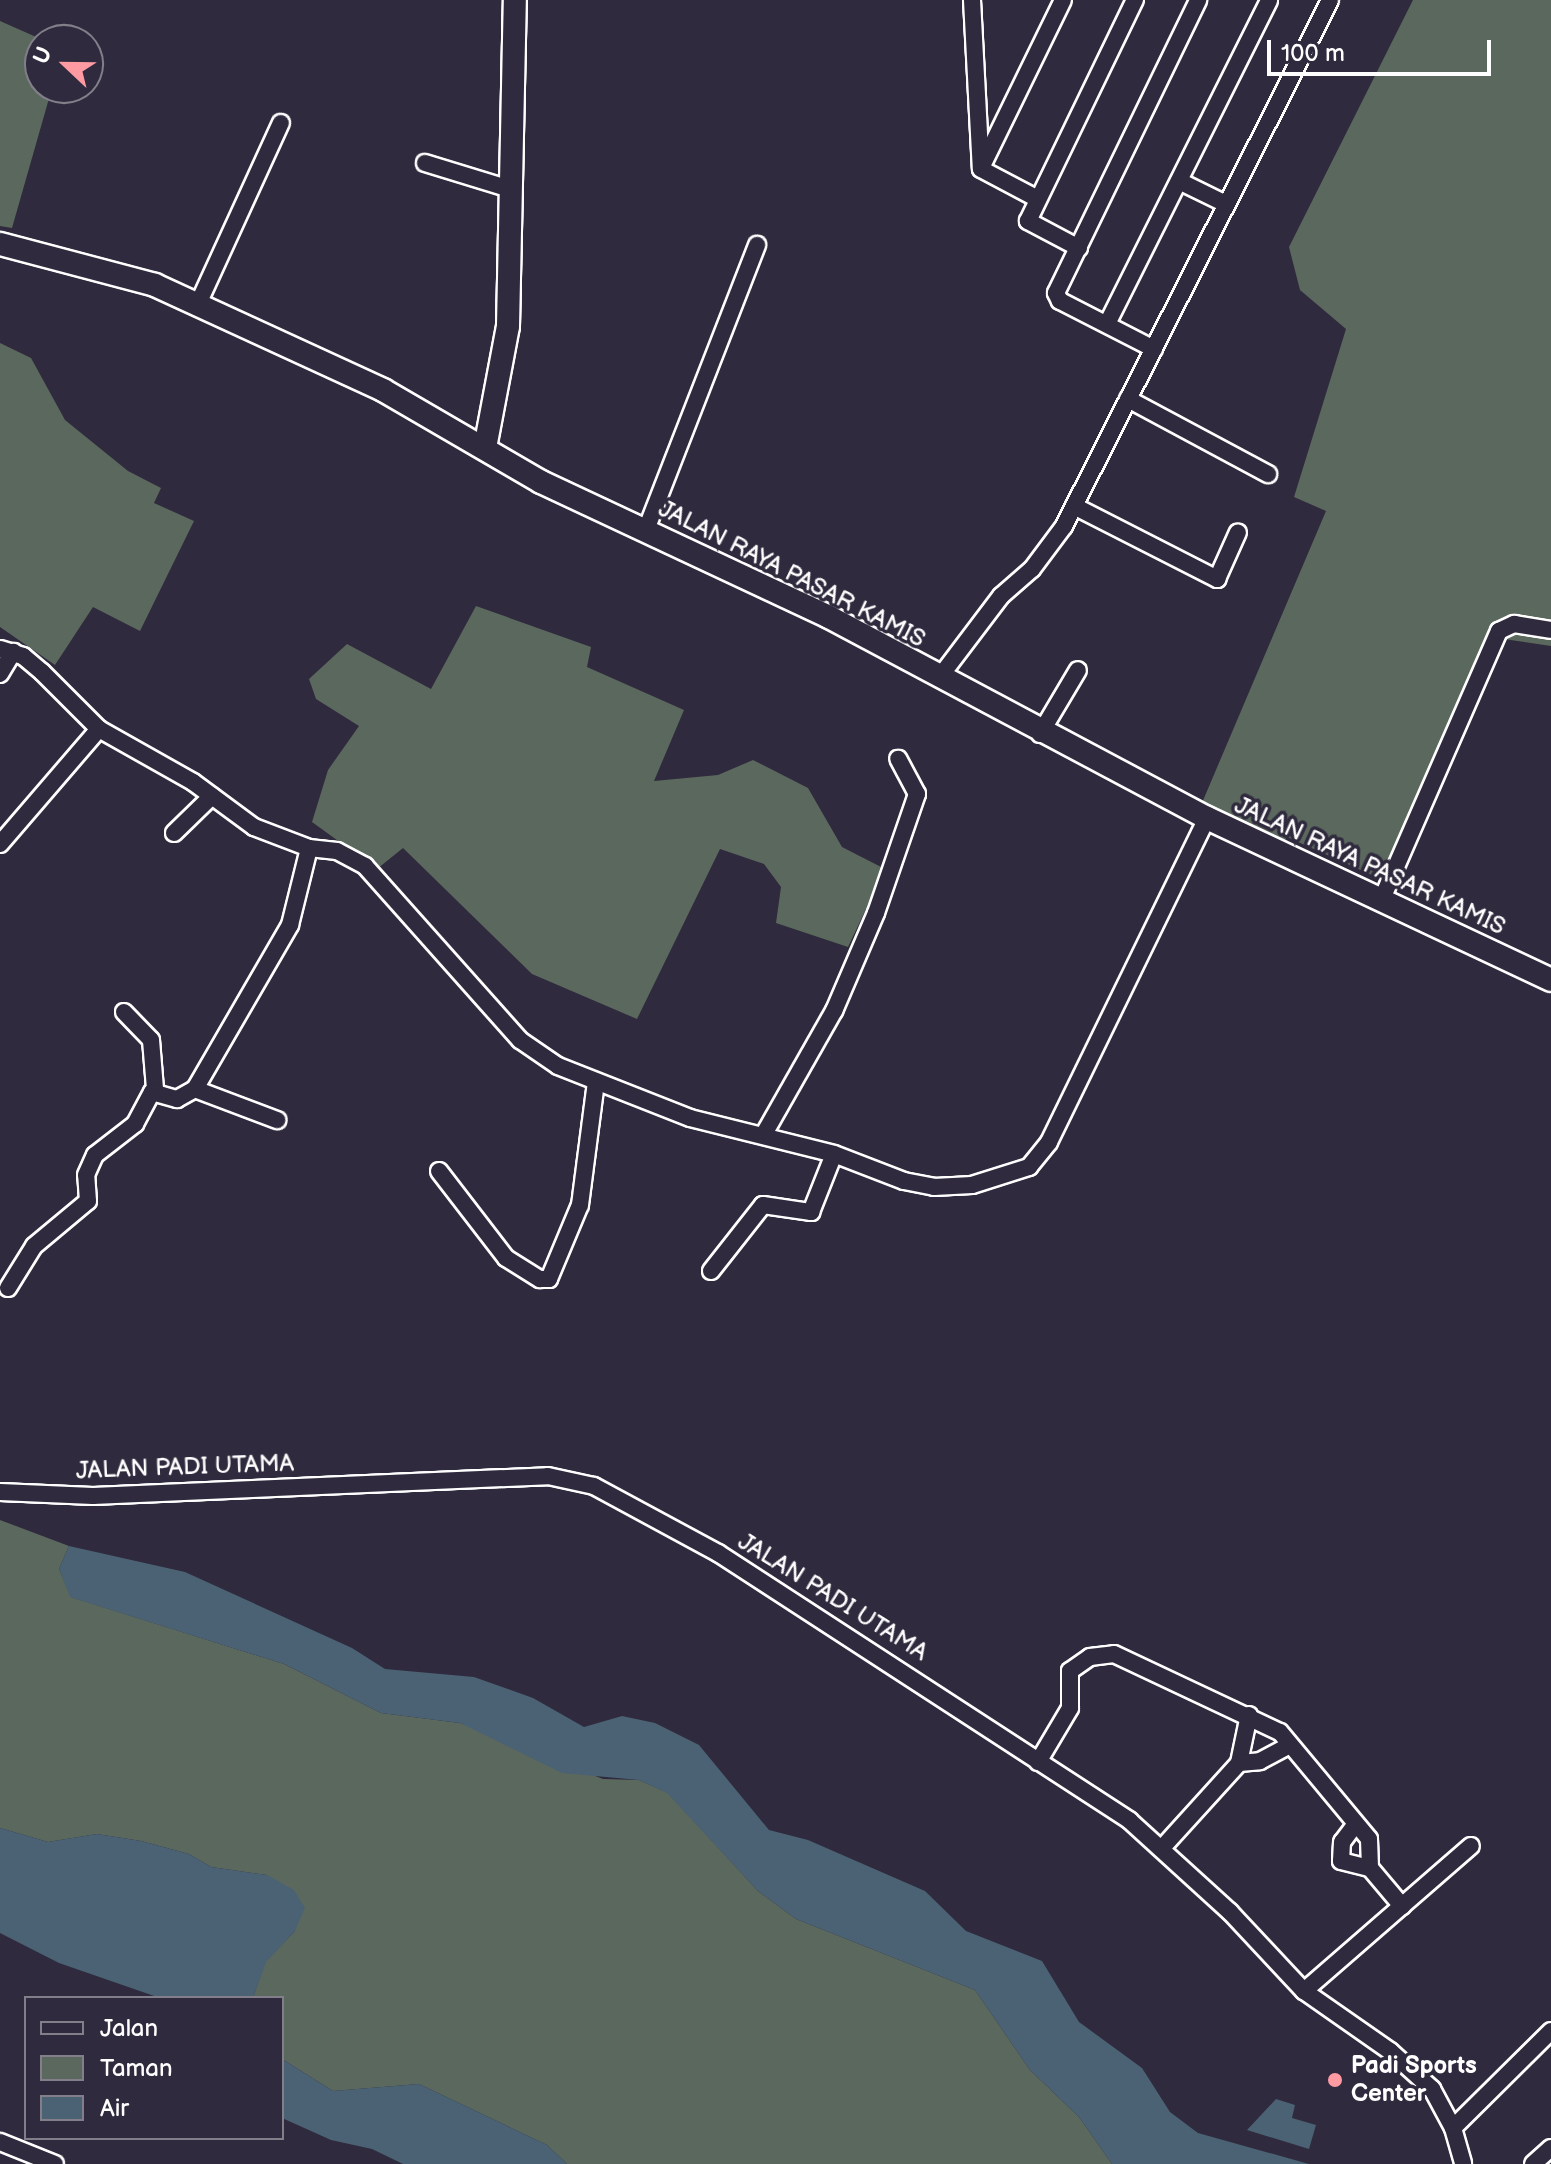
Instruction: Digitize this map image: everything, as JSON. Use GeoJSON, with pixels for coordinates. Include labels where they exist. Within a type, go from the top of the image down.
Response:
{"type":"FeatureCollection","features":[{"type":"Feature","properties":{"kind":"main road"},"geometry":{"type":"LineString","coordinates":[[485,448],[508,326],[515,0]]}},
{"type":"Feature","properties":{"kind":"main road","name":"JALAN RAYA PASAR KAMIS"},"geometry":{"type":"LineString","coordinates":[[0,244],[155,285],[383,390],[541,482],[829,617],[1040,734],[1207,818],[1551,980]]}},
{"type":"Feature","properties":{"kind":"street"},"geometry":{"type":"LineString","coordinates":[[981,169],[973,8],[982,0]]}},
{"type":"Feature","properties":{"kind":"street"},"geometry":{"type":"LineString","coordinates":[[981,169],[1063,0]]}},
{"type":"Feature","properties":{"kind":"street"},"geometry":{"type":"LineString","coordinates":[[1079,248],[1028,221],[1135,0]]}},
{"type":"Feature","properties":{"kind":"street"},"geometry":{"type":"LineString","coordinates":[[1154,349],[1057,298],[1198,0]]}},
{"type":"Feature","properties":{"kind":"street"},"geometry":{"type":"LineString","coordinates":[[1107,324],[1269,0]]}},
{"type":"Feature","properties":{"kind":"street"},"geometry":{"type":"LineString","coordinates":[[939,678],[1001,596],[1046,553],[1074,506],[1330,0]]}},
{"type":"Feature","properties":{"kind":"street"},"geometry":{"type":"LineString","coordinates":[[198,304],[281,123]]}},
{"type":"Feature","properties":{"kind":"street"},"geometry":{"type":"LineString","coordinates":[[425,163],[510,189]]}},
{"type":"Feature","properties":{"kind":"street"},"geometry":{"type":"LineString","coordinates":[[981,169],[1038,199]]}},
{"type":"Feature","properties":{"kind":"street"},"geometry":{"type":"LineString","coordinates":[[1179,181],[1226,204]]}},
{"type":"Feature","properties":{"kind":"street"},"geometry":{"type":"LineString","coordinates":[[646,530],[757,245]]}},
{"type":"Feature","properties":{"kind":"street"},"geometry":{"type":"LineString","coordinates":[[1128,399],[1268,474]]}},
{"type":"Feature","properties":{"kind":"street"},"geometry":{"type":"LineString","coordinates":[[1074,506],[1217,579],[1238,532]]}},
{"type":"Feature","properties":{"kind":"street"},"geometry":{"type":"LineString","coordinates":[[1381,901],[1499,631],[1514,624],[1551,630]]}},
{"type":"Feature","properties":{"kind":"street"},"geometry":{"type":"LineString","coordinates":[[0,674],[6,650],[42,672],[99,729],[212,796],[254,827],[309,848],[337,851],[365,866],[529,1049],[596,1082],[690,1118],[764,1134],[934,1187],[972,1185],[1029,1167],[1049,1142],[1083,1079],[1207,818]]}},
{"type":"Feature","properties":{"kind":"street"},"geometry":{"type":"LineString","coordinates":[[1040,734],[1078,670]]}},
{"type":"Feature","properties":{"kind":"street"},"geometry":{"type":"LineString","coordinates":[[0,844],[99,729]]}},
{"type":"Feature","properties":{"kind":"street"},"geometry":{"type":"LineString","coordinates":[[764,1134],[834,1011],[876,913],[917,794],[898,759]]}},
{"type":"Feature","properties":{"kind":"street"},"geometry":{"type":"LineString","coordinates":[[174,833],[212,796]]}},
{"type":"Feature","properties":{"kind":"street"},"geometry":{"type":"LineString","coordinates":[[155,1089],[177,1099],[195,1089],[290,925],[309,848]]}},
{"type":"Feature","properties":{"kind":"street"},"geometry":{"type":"LineString","coordinates":[[8,1288],[34,1246],[88,1201],[86,1175],[95,1155],[135,1124],[155,1089],[151,1040],[124,1012]]}},
{"type":"Feature","properties":{"kind":"street"},"geometry":{"type":"LineString","coordinates":[[439,1171],[506,1258],[540,1279],[549,1279],[580,1205],[596,1082]]}},
{"type":"Feature","properties":{"kind":"street"},"geometry":{"type":"LineString","coordinates":[[195,1089],[277,1120]]}},
{"type":"Feature","properties":{"kind":"street"},"geometry":{"type":"LineString","coordinates":[[711,1271],[763,1205],[811,1212],[834,1154]]}},
{"type":"Feature","properties":{"kind":"street","name":"JALAN PADI UTAMA"},"geometry":{"type":"LineString","coordinates":[[0,1492],[93,1496],[371,1480],[573,1479],[625,1500],[718,1553],[1038,1762],[1162,1848],[1304,1991],[1413,2070],[1432,2089],[1453,2128],[1463,2164]]}},
{"type":"Feature","properties":{"kind":"street"},"geometry":{"type":"LineString","coordinates":[[1038,1762],[1070,1708],[1070,1671],[1102,1654],[1114,1654],[1161,1680],[1249,1715],[1280,1732],[1369,1839],[1370,1868],[1402,1906]]}},
{"type":"Feature","properties":{"kind":"street"},"geometry":{"type":"LineString","coordinates":[[1162,1848],[1239,1763],[1249,1715]]}},
{"type":"Feature","properties":{"kind":"street"},"geometry":{"type":"LineString","coordinates":[[1239,1763],[1260,1761],[1290,1745]]}},
{"type":"Feature","properties":{"kind":"street"},"geometry":{"type":"LineString","coordinates":[[1355,1825],[1338,1854],[1347,1865],[1370,1868]]}},
{"type":"Feature","properties":{"kind":"street"},"geometry":{"type":"LineString","coordinates":[[1304,1991],[1471,1846]]}},
{"type":"Feature","properties":{"kind":"street"},"geometry":{"type":"LineString","coordinates":[[1453,2128],[1551,2031]]}},
{"type":"Feature","properties":{"kind":"street"},"geometry":{"type":"LineString","coordinates":[[0,2142],[55,2164]]}},
{"type":"Feature","properties":{"kind":"street"},"geometry":{"type":"LineString","coordinates":[[1533,2164],[1551,2148]]}},
{"type":"Feature","properties":{"kind":"green space"},"geometry":{"type":"Polygon","coordinates":[[[1413,0],[1551,0],[1551,646],[1504,639],[1392,884],[1287,837],[1271,863],[1193,824],[1326,511],[1294,497],[1346,329],[1300,290],[1289,247],[1413,0]]]}},
{"type":"Feature","properties":{"kind":"green space"},"geometry":{"type":"Polygon","coordinates":[[[0,21],[24,32],[24,104],[47,104],[12,228],[0,226],[0,21]]]}},
{"type":"Feature","properties":{"kind":"green space"},"geometry":{"type":"Polygon","coordinates":[[[0,343],[31,358],[65,420],[128,471],[161,488],[154,503],[194,521],[140,631],[93,607],[55,665],[0,627],[0,343]]]}},
{"type":"Feature","properties":{"kind":"green space"},"geometry":{"type":"Polygon","coordinates":[[[476,606],[591,647],[587,667],[684,710],[654,781],[718,775],[753,760],[808,788],[842,847],[885,869],[848,947],[776,923],[781,887],[764,864],[720,849],[637,1019],[532,974],[403,848],[377,869],[312,822],[328,770],[359,726],[316,699],[309,679],[347,644],[431,689],[476,606]]]}},
{"type":"Feature","properties":{"kind":"green space"},"geometry":{"type":"Polygon","coordinates":[[[0,1520],[69,1546],[59,1569],[71,1597],[284,1664],[381,1713],[460,1723],[603,1779],[639,1780],[668,1793],[758,1891],[796,1919],[975,1990],[1030,2070],[1079,2117],[1112,2164],[567,2164],[547,2145],[419,2084],[333,2091],[284,2060],[284,1996],[254,1996],[265,1962],[295,1931],[267,1875],[211,1867],[189,1854],[141,1841],[97,1834],[48,1842],[0,1828],[0,1520]]]}},
{"type":"Feature","properties":{"kind":"water"},"geometry":{"type":"Polygon","coordinates":[[[69,1546],[185,1572],[352,1648],[385,1669],[474,1677],[533,1698],[584,1727],[622,1716],[655,1723],[699,1745],[769,1830],[808,1840],[925,1891],[966,1931],[1042,1961],[1079,2022],[1142,2068],[1170,2112],[1198,2133],[1309,2164],[1112,2164],[1079,2117],[1030,2070],[975,1990],[796,1919],[758,1891],[667,1793],[639,1780],[562,1773],[460,1723],[381,1713],[284,1664],[70,1597],[59,1569],[69,1546]]]}},
{"type":"Feature","properties":{"kind":"water"},"geometry":{"type":"Polygon","coordinates":[[[0,1828],[48,1842],[97,1834],[141,1841],[189,1854],[211,1867],[267,1875],[294,1890],[305,1908],[295,1931],[266,1962],[254,1996],[154,1996],[59,1963],[0,1933],[0,1828]]]}},
{"type":"Feature","properties":{"kind":"water"},"geometry":{"type":"Polygon","coordinates":[[[284,2060],[333,2091],[419,2084],[547,2145],[567,2164],[403,2164],[372,2149],[331,2140],[284,2119],[284,2060]]]}},
{"type":"Feature","properties":{"kind":"water"},"geometry":{"type":"Polygon","coordinates":[[[1276,2099],[1295,2105],[1292,2118],[1316,2125],[1309,2149],[1247,2130],[1276,2099]]]}},
{"type":"Feature","properties":{"kind":"place","name":"Padi Sports Center"},"geometry":{"type":"Point","coordinates":[1335,2080]}}]}
